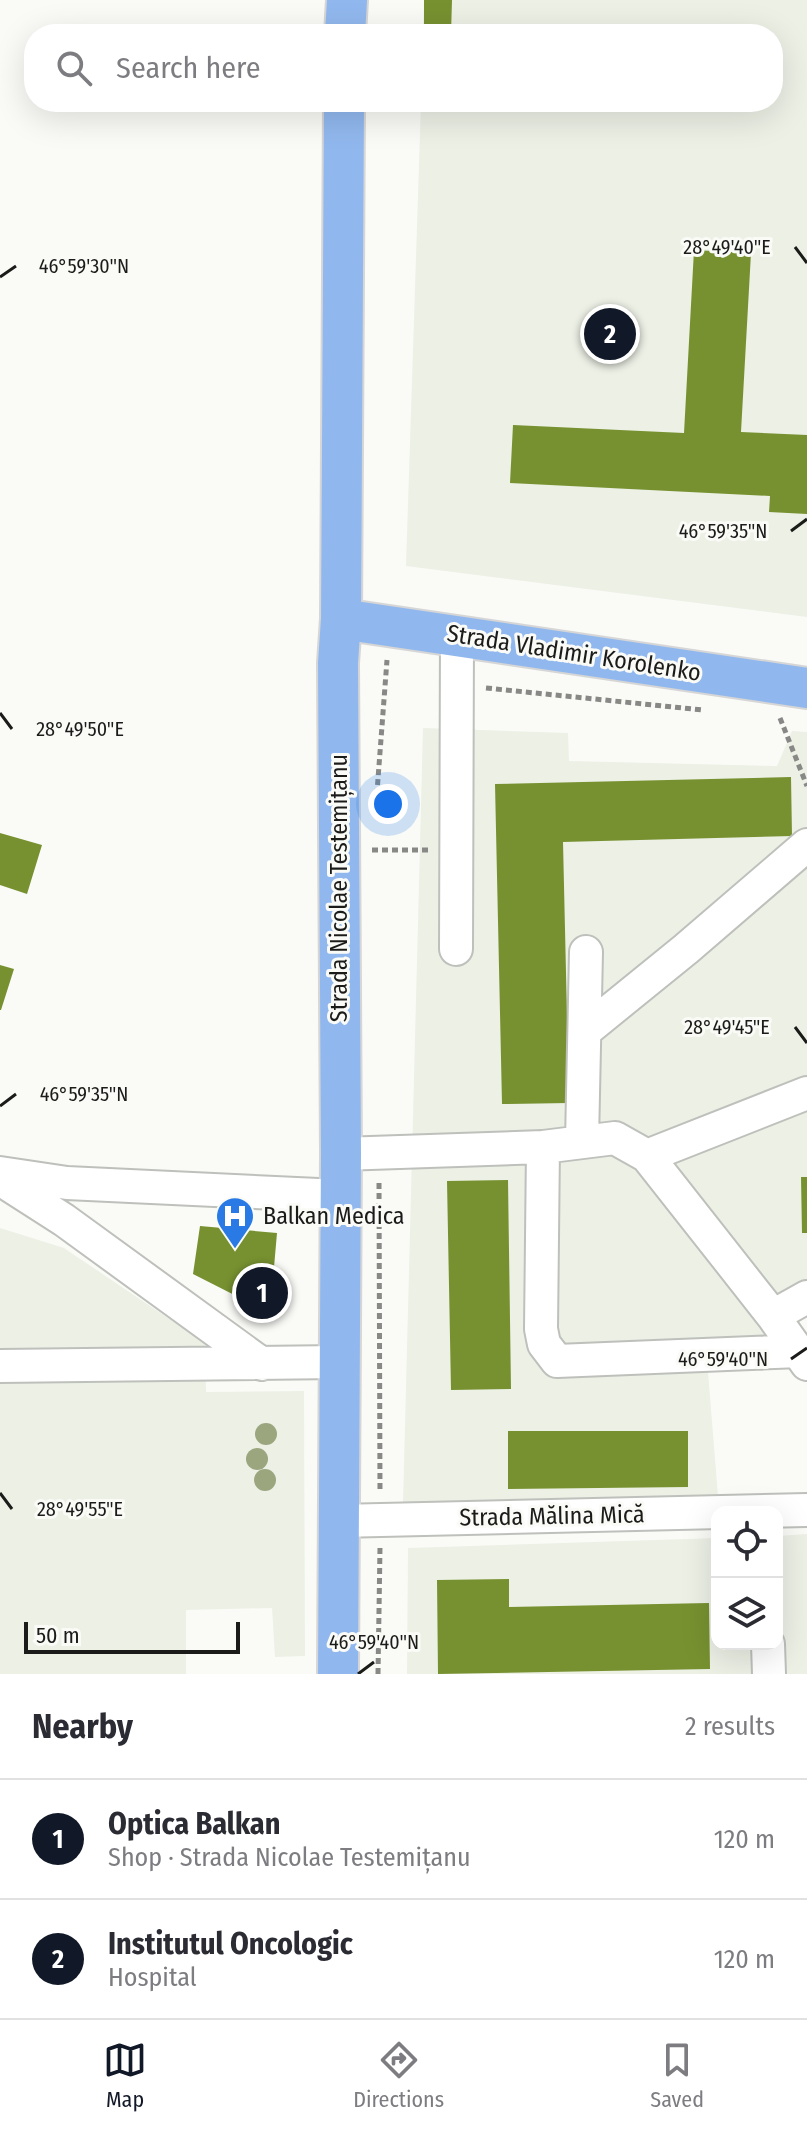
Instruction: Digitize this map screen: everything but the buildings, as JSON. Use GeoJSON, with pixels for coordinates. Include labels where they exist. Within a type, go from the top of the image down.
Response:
{"type":"FeatureCollection","features":[{"type":"Feature","properties":{"kind":"main road"},"geometry":{"type":"LineString","coordinates":[[346,24],[347,0]]}},
{"type":"Feature","properties":{"kind":"main road","name":"Strada Nicolae Testemițanu"},"geometry":{"type":"LineString","coordinates":[[338,1674],[340,1196],[360,1154],[338,663],[341,619],[344,112]]}},
{"type":"Feature","properties":{"kind":"main road","name":"Strada Vladimir Korolenko"},"geometry":{"type":"LineString","coordinates":[[341,619],[807,688]]}},
{"type":"Feature","properties":{"kind":"street"},"geometry":{"type":"LineString","coordinates":[[456,949],[457,635]]}},
{"type":"Feature","properties":{"kind":"street"},"geometry":{"type":"LineString","coordinates":[[585,1031],[806,846]]}},
{"type":"Feature","properties":{"kind":"street"},"geometry":{"type":"LineString","coordinates":[[582,1141],[586,952]]}},
{"type":"Feature","properties":{"kind":"street"},"geometry":{"type":"LineString","coordinates":[[647,1156],[807,1093]]}},
{"type":"Feature","properties":{"kind":"street"},"geometry":{"type":"LineString","coordinates":[[360,1154],[543,1147],[615,1138],[647,1156],[803,1358]]}},
{"type":"Feature","properties":{"kind":"street"},"geometry":{"type":"LineString","coordinates":[[543,1147],[541,1329],[544,1344],[557,1361],[803,1358]]}},
{"type":"Feature","properties":{"kind":"street"},"geometry":{"type":"LineString","coordinates":[[0,1176],[67,1183],[340,1196]]}},
{"type":"Feature","properties":{"kind":"street"},"geometry":{"type":"LineString","coordinates":[[0,1176],[262,1364]]}},
{"type":"Feature","properties":{"kind":"street"},"geometry":{"type":"LineString","coordinates":[[773,1316],[807,1297]]}},
{"type":"Feature","properties":{"kind":"street"},"geometry":{"type":"LineString","coordinates":[[0,1366],[339,1362]]}},
{"type":"Feature","properties":{"kind":"street","name":"Strada Mălina Mică"},"geometry":{"type":"LineString","coordinates":[[783,1511],[807,1510]]}},
{"type":"Feature","properties":{"kind":"street","name":"Strada Mălina Mică"},"geometry":{"type":"LineString","coordinates":[[338,1521],[711,1512]]}},
{"type":"Feature","properties":{"kind":"street"},"geometry":{"type":"LineString","coordinates":[[768,1650],[769,1674]]}},
{"type":"Feature","properties":{"kind":"path"},"geometry":{"type":"LineString","coordinates":[[375,819],[390,626]]}},
{"type":"Feature","properties":{"kind":"path"},"geometry":{"type":"LineString","coordinates":[[457,685],[719,712]]}},
{"type":"Feature","properties":{"kind":"path"},"geometry":{"type":"LineString","coordinates":[[765,716],[780,718],[807,786]]}},
{"type":"Feature","properties":{"kind":"path"},"geometry":{"type":"LineString","coordinates":[[372,866],[373,835]]}},
{"type":"Feature","properties":{"kind":"path"},"geometry":{"type":"LineString","coordinates":[[372,850],[457,850]]}},
{"type":"Feature","properties":{"kind":"path"},"geometry":{"type":"LineString","coordinates":[[360,1154],[380,1520],[378,1674]]}},
{"type":"Feature","properties":{"kind":"shaded area"},"geometry":{"type":"Polygon","coordinates":[[[424,0],[807,0],[807,617],[406,566],[421,112],[783,112],[783,24],[423,24],[424,0]]]}},
{"type":"Feature","properties":{"kind":"shaded area"},"geometry":{"type":"Polygon","coordinates":[[[423,728],[568,733],[569,761],[777,766],[792,731],[807,732],[807,1293],[775,1339],[706,1347],[718,1496],[403,1503],[423,728]]]}},
{"type":"Feature","properties":{"kind":"shaded area"},"geometry":{"type":"Polygon","coordinates":[[[0,1228],[64,1248],[205,1343],[206,1392],[304,1391],[305,1656],[275,1657],[272,1608],[186,1610],[186,1674],[0,1674],[0,1228]]]}},
{"type":"Feature","properties":{"kind":"shaded area"},"geometry":{"type":"Polygon","coordinates":[[[807,1534],[807,1674],[407,1674],[408,1548],[711,1538],[711,1650],[783,1650],[783,1536],[807,1534]]]}},
{"type":"Feature","properties":{"kind":"place","name":"Institutul Oncologic"},"geometry":{"type":"Point","coordinates":[610,334]}},
{"type":"Feature","properties":{"kind":"place","name":"Balkan Medica"},"geometry":{"type":"Point","coordinates":[235,1250]}},
{"type":"Feature","properties":{"kind":"place","name":"Optica Balkan"},"geometry":{"type":"Point","coordinates":[262,1293]}}]}
